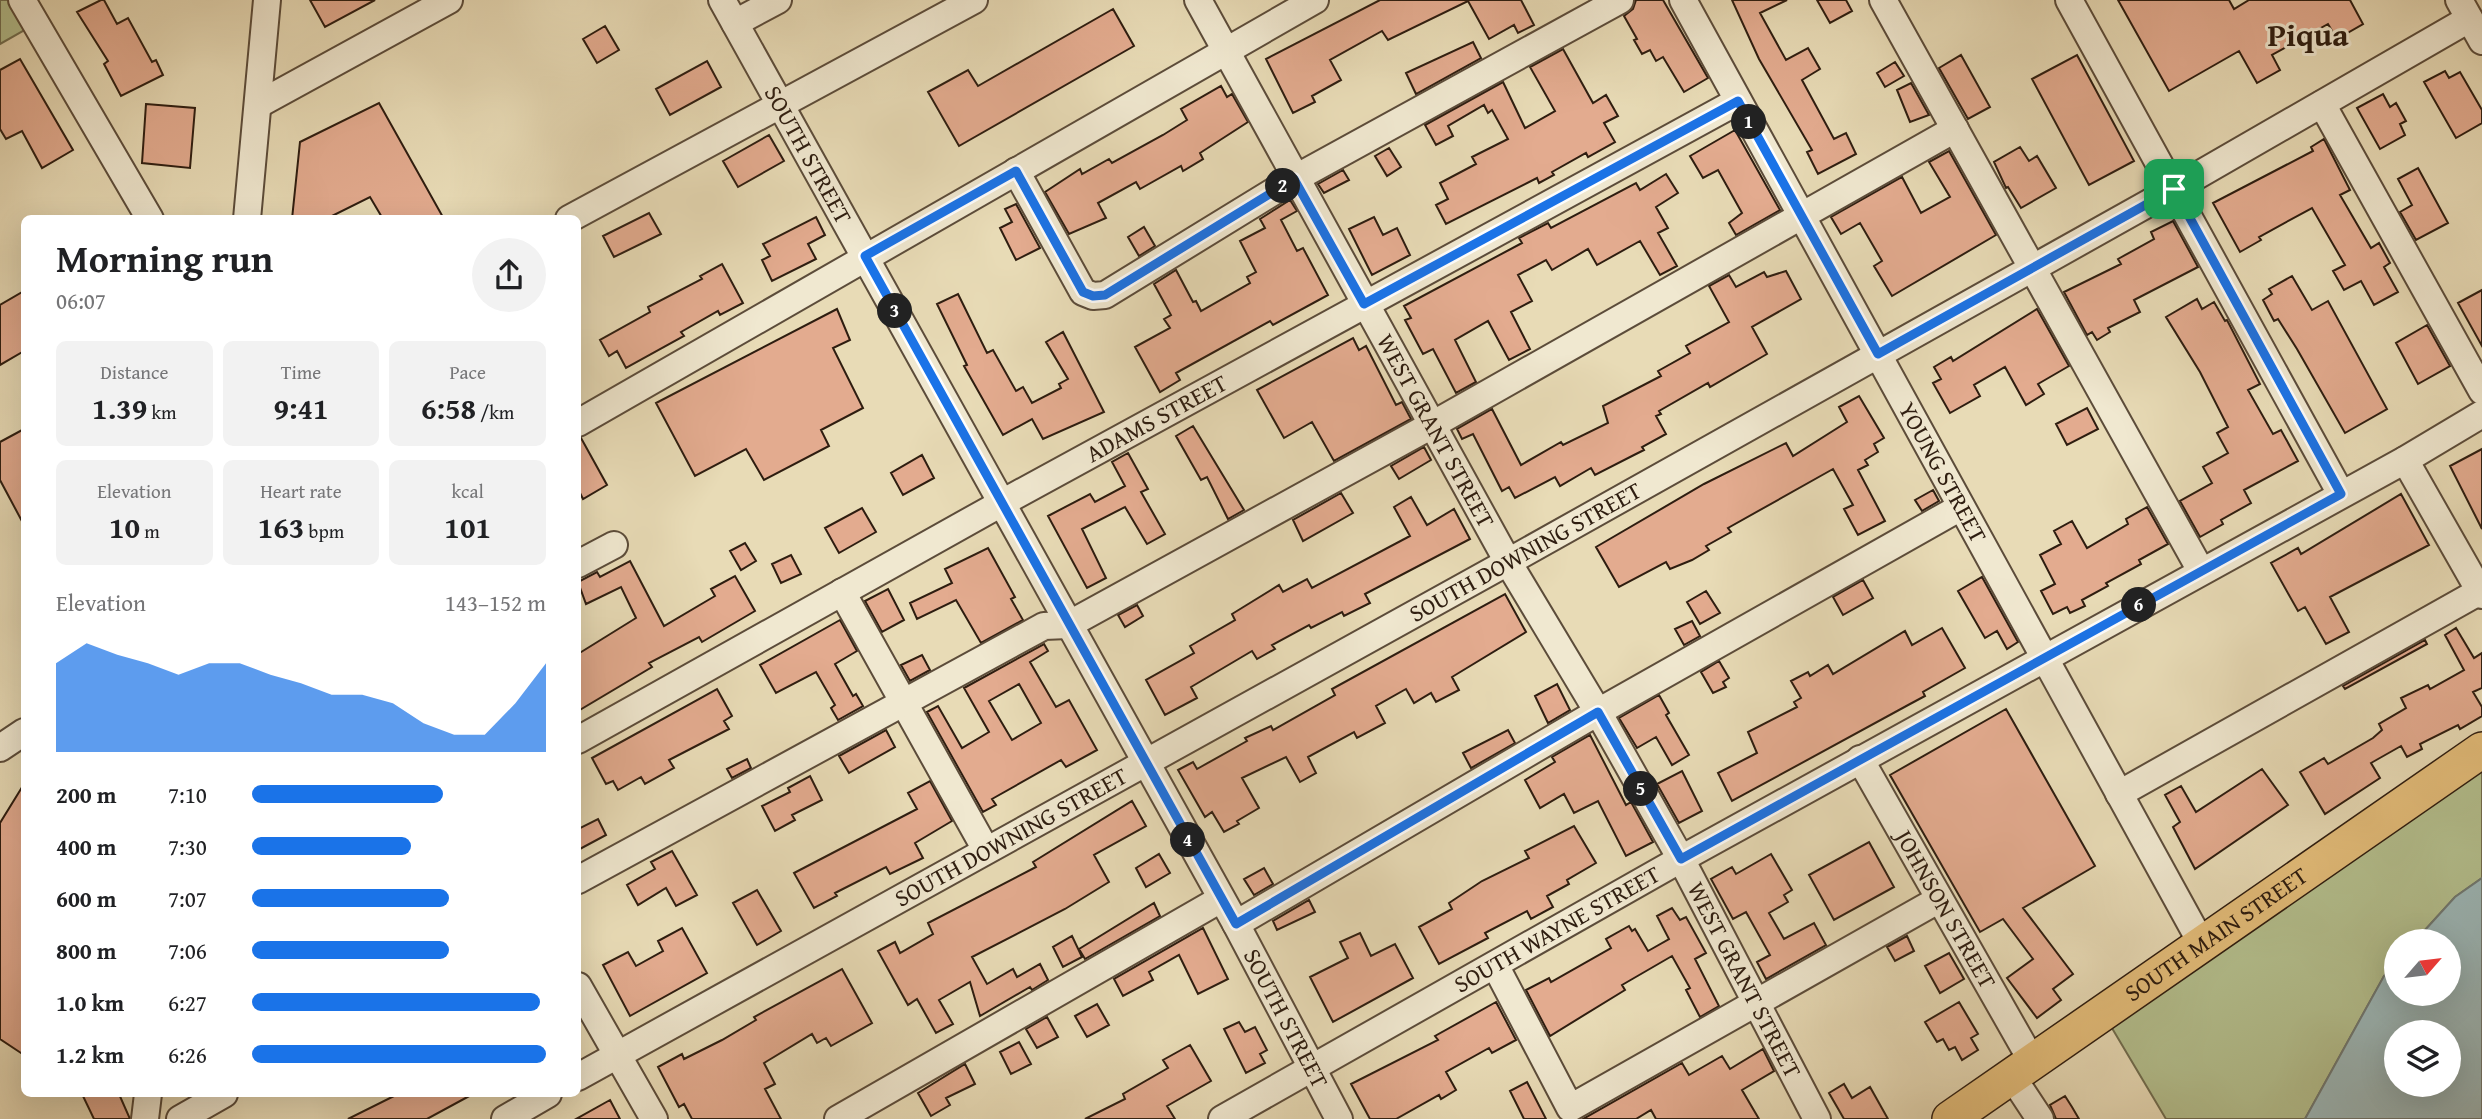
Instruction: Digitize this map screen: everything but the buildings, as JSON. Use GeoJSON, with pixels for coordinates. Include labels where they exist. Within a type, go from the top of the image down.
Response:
{"type":"FeatureCollection","features":[{"type":"Feature","properties":{"kind":"main road","name":"SOUTH MAIN STREET"},"geometry":{"type":"LineString","coordinates":[[1950,1119],[2482,750]]}},
{"type":"Feature","properties":{"kind":"street"},"geometry":{"type":"LineString","coordinates":[[22,0],[148,215]]}},
{"type":"Feature","properties":{"kind":"street"},"geometry":{"type":"LineString","coordinates":[[247,215],[267,0]]}},
{"type":"Feature","properties":{"kind":"street"},"geometry":{"type":"LineString","coordinates":[[259,104],[449,0]]}},
{"type":"Feature","properties":{"kind":"street","name":"SOUTH STREET"},"geometry":{"type":"LineString","coordinates":[[722,0],[1236,924],[1310,1069],[1339,1119]]}},
{"type":"Feature","properties":{"kind":"street"},"geometry":{"type":"LineString","coordinates":[[736,23],[778,0]]}},
{"type":"Feature","properties":{"kind":"street"},"geometry":{"type":"LineString","coordinates":[[576,215],[974,0]]}},
{"type":"Feature","properties":{"kind":"street","name":"WEST GRANT STREET"},"geometry":{"type":"LineString","coordinates":[[1198,0],[1294,179],[1508,562],[1598,712],[1681,859],[1817,1119]]}},
{"type":"Feature","properties":{"kind":"street"},"geometry":{"type":"LineString","coordinates":[[581,421],[1315,0]]}},
{"type":"Feature","properties":{"kind":"street"},"geometry":{"type":"LineString","coordinates":[[1016,171],[1083,292],[1093,296],[1105,295],[1294,179],[1620,0]]}},
{"type":"Feature","properties":{"kind":"street","name":"YOUNG STREET"},"geometry":{"type":"LineString","coordinates":[[1683,0],[2203,946]]}},
{"type":"Feature","properties":{"kind":"street"},"geometry":{"type":"LineString","coordinates":[[1882,0],[2202,571]]}},
{"type":"Feature","properties":{"kind":"street"},"geometry":{"type":"LineString","coordinates":[[2069,0],[2341,494]]}},
{"type":"Feature","properties":{"kind":"street","name":"SOUTH DOWNING STREET"},"geometry":{"type":"LineString","coordinates":[[581,1075],[1508,562],[2470,20]]}},
{"type":"Feature","properties":{"kind":"street","name":"ADAMS STREET"},"geometry":{"type":"LineString","coordinates":[[581,738],[1000,504],[1738,101]]}},
{"type":"Feature","properties":{"kind":"street"},"geometry":{"type":"LineString","coordinates":[[2322,104],[2482,391]]}},
{"type":"Feature","properties":{"kind":"street"},"geometry":{"type":"LineString","coordinates":[[581,878],[1044,626],[1068,625],[1432,425],[1955,129]]}},
{"type":"Feature","properties":{"kind":"street","name":"SOUTH WAYNE STREET"},"geometry":{"type":"LineString","coordinates":[[1222,1119],[1681,859],[2405,460],[2482,414]]}},
{"type":"Feature","properties":{"kind":"street"},"geometry":{"type":"LineString","coordinates":[[2119,794],[2481,592],[2405,460]]}},
{"type":"Feature","properties":{"kind":"street"},"geometry":{"type":"LineString","coordinates":[[1236,924],[1598,712],[1961,507]]}},
{"type":"Feature","properties":{"kind":"street"},"geometry":{"type":"LineString","coordinates":[[581,562],[614,545]]}},
{"type":"Feature","properties":{"kind":"street"},"geometry":{"type":"LineString","coordinates":[[842,592],[986,850]]}},
{"type":"Feature","properties":{"kind":"street"},"geometry":{"type":"LineString","coordinates":[[0,748],[21,734]]}},
{"type":"Feature","properties":{"kind":"street","name":"JOHNSON STREET"},"geometry":{"type":"LineString","coordinates":[[1860,759],[1938,900],[2022,1068],[2040,1119]]}},
{"type":"Feature","properties":{"kind":"street"},"geometry":{"type":"LineString","coordinates":[[838,1119],[1222,899]]}},
{"type":"Feature","properties":{"kind":"street"},"geometry":{"type":"LineString","coordinates":[[1495,965],[1570,1108],[1938,900]]}},
{"type":"Feature","properties":{"kind":"street"},"geometry":{"type":"LineString","coordinates":[[581,991],[654,1119]]}},
{"type":"Feature","properties":{"kind":"street"},"geometry":{"type":"LineString","coordinates":[[145,1119],[148,1097]]}},
{"type":"Feature","properties":{"kind":"street"},"geometry":{"type":"LineString","coordinates":[[180,1119],[219,1097]]}},
{"type":"Feature","properties":{"kind":"street"},"geometry":{"type":"LineString","coordinates":[[505,1119],[543,1097]]}},
{"type":"Feature","properties":{"kind":"green space"},"geometry":{"type":"Polygon","coordinates":[[[0,0],[22,0],[35,24],[0,44],[0,0]]]}},
{"type":"Feature","properties":{"kind":"green space"},"geometry":{"type":"Polygon","coordinates":[[[2482,750],[2482,878],[2455,897],[2426,929],[2384,929],[2384,976],[2305,1119],[2166,1119],[2103,1013],[2482,750]]]}},
{"type":"Feature","properties":{"kind":"water"},"geometry":{"type":"Polygon","coordinates":[[[2482,878],[2482,1119],[2305,1119],[2384,976],[2384,1006],[2461,1006],[2461,929],[2426,929],[2455,897],[2482,878]]]}},
{"type":"Feature","properties":{"kind":"district","name":"Piqua"},"geometry":{"type":"Point","coordinates":[2308,35]}},
{"type":"Feature","properties":{"kind":"route"},"geometry":{"type":"LineString","coordinates":[[1738,101],[1878,354],[2174,189],[2341,494],[1681,859],[1598,712],[1236,924],[1000,504],[865,256],[1016,171],[1083,292],[1093,296],[1105,295],[1294,179],[1364,304],[1738,101]]}}]}
